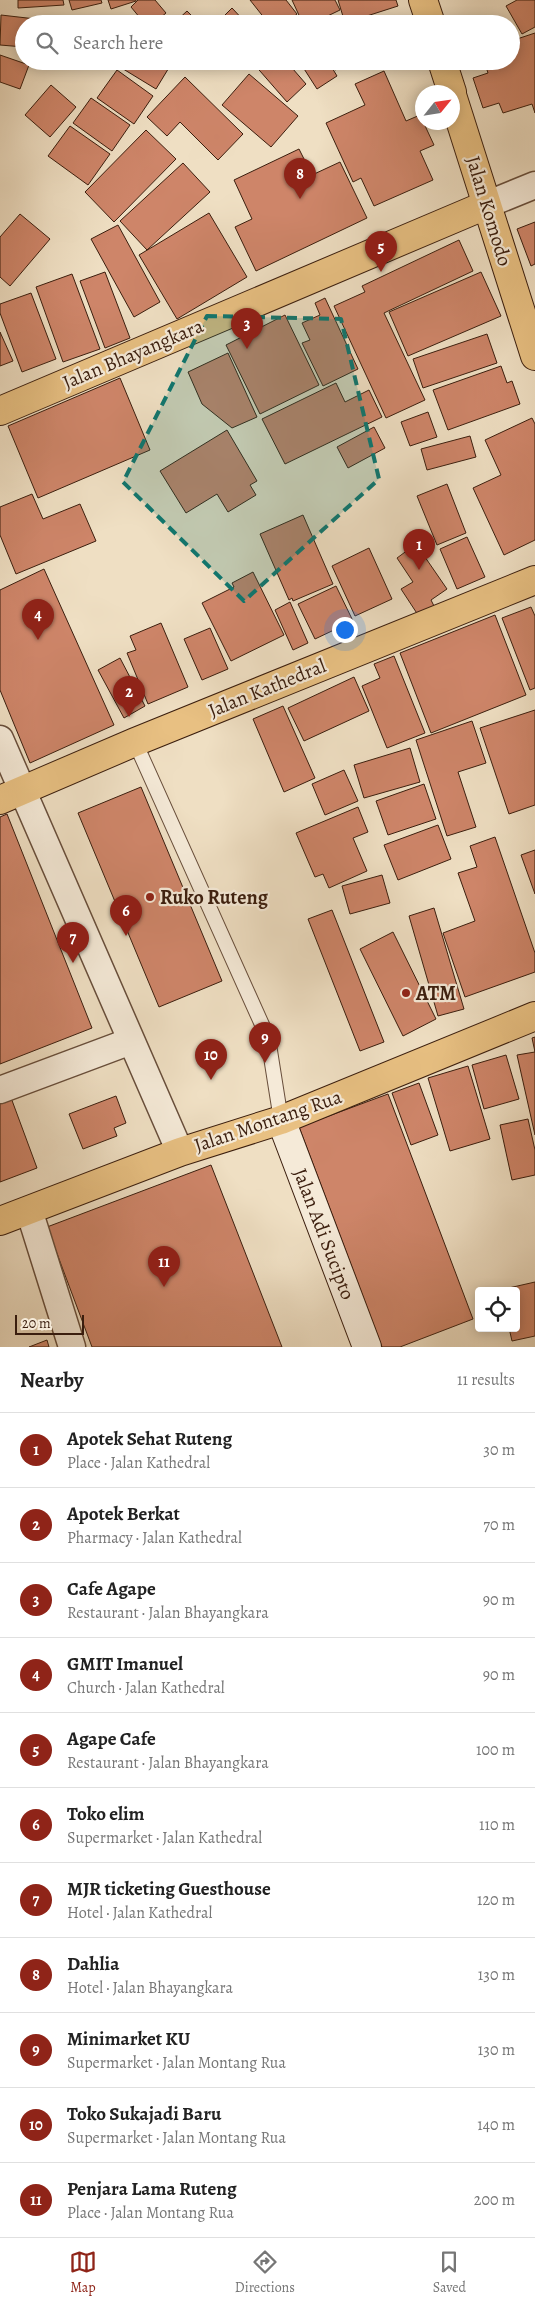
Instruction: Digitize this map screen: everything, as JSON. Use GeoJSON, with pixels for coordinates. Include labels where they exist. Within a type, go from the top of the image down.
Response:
{"type":"FeatureCollection","features":[{"type":"Feature","properties":{"kind":"main road"},"geometry":{"type":"LineString","coordinates":[[423,0],[428,15]]}},
{"type":"Feature","properties":{"kind":"main road","name":"Jalan Komodo"},"geometry":{"type":"LineString","coordinates":[[445,70],[449,85]]}},
{"type":"Feature","properties":{"kind":"main road","name":"Jalan Komodo"},"geometry":{"type":"LineString","coordinates":[[460,120],[535,356]]}},
{"type":"Feature","properties":{"kind":"main road","name":"Jalan Bhayangkara"},"geometry":{"type":"LineString","coordinates":[[0,410],[486,205]]}},
{"type":"Feature","properties":{"kind":"main road","name":"Jalan Kathedral"},"geometry":{"type":"LineString","coordinates":[[11,795],[135,742],[535,580]]}},
{"type":"Feature","properties":{"kind":"main road","name":"Jalan Montang Rua"},"geometry":{"type":"LineString","coordinates":[[0,1221],[180,1152],[281,1120],[535,1016]]}},
{"type":"Feature","properties":{"kind":"street"},"geometry":{"type":"LineString","coordinates":[[486,205],[535,186]]}},
{"type":"Feature","properties":{"kind":"street"},"geometry":{"type":"LineString","coordinates":[[0,739],[11,795],[131,1041],[180,1152]]}},
{"type":"Feature","properties":{"kind":"street"},"geometry":{"type":"LineString","coordinates":[[0,1090],[131,1041]]}},
{"type":"Feature","properties":{"kind":"street","name":"Jalan Adi Sucipto"},"geometry":{"type":"LineString","coordinates":[[281,1120],[367,1347]]}},
{"type":"Feature","properties":{"kind":"street"},"geometry":{"type":"LineString","coordinates":[[29,1210],[72,1347]]}},
{"type":"Feature","properties":{"kind":"lane"},"geometry":{"type":"LineString","coordinates":[[135,742],[268,1038],[281,1120]]}},
{"type":"Feature","properties":{"kind":"highlighted area"},"geometry":{"type":"Polygon","coordinates":[[[207,316],[341,319],[379,479],[244,601],[123,482],[207,316]]]}},
{"type":"Feature","properties":{"kind":"building"},"geometry":{"type":"Polygon","coordinates":[[[18,0],[63,0],[64,5],[18,8],[18,0]]]}},
{"type":"Feature","properties":{"kind":"building"},"geometry":{"type":"Polygon","coordinates":[[[69,0],[101,0],[102,3],[72,10],[69,0]]]}},
{"type":"Feature","properties":{"kind":"building"},"geometry":{"type":"Polygon","coordinates":[[[108,0],[136,0],[136,1],[111,9],[108,0]]]}},
{"type":"Feature","properties":{"kind":"building"},"geometry":{"type":"Polygon","coordinates":[[[138,0],[155,0],[166,13],[164,15],[138,15],[131,7],[138,0]]]}},
{"type":"Feature","properties":{"kind":"building"},"geometry":{"type":"Polygon","coordinates":[[[250,0],[286,0],[297,14],[296,15],[262,15],[250,0]]]}},
{"type":"Feature","properties":{"kind":"building"},"geometry":{"type":"Polygon","coordinates":[[[292,0],[335,0],[340,10],[330,15],[299,15],[292,0]]]}},
{"type":"Feature","properties":{"kind":"building"},"geometry":{"type":"Polygon","coordinates":[[[338,0],[396,0],[398,6],[370,15],[343,15],[338,0]]]}},
{"type":"Feature","properties":{"kind":"building"},"geometry":{"type":"Polygon","coordinates":[[[517,0],[535,0],[535,27],[522,34],[520,30],[520,15],[511,15],[506,6],[517,0]]]}},
{"type":"Feature","properties":{"kind":"building"},"geometry":{"type":"Polygon","coordinates":[[[232,8],[239,15],[225,15],[232,8]]]}},
{"type":"Feature","properties":{"kind":"building"},"geometry":{"type":"Polygon","coordinates":[[[187,11],[191,15],[183,15],[187,11]]]}},
{"type":"Feature","properties":{"kind":"building"},"geometry":{"type":"Polygon","coordinates":[[[1,15],[15,17],[15,46],[0,45],[1,15]]]}},
{"type":"Feature","properties":{"kind":"building"},"geometry":{"type":"Polygon","coordinates":[[[535,33],[535,113],[532,104],[503,113],[499,103],[483,108],[473,78],[488,73],[487,70],[520,70],[520,38],[535,33]]]}},
{"type":"Feature","properties":{"kind":"building"},"geometry":{"type":"Polygon","coordinates":[[[0,55],[15,60],[15,70],[27,70],[20,89],[0,82],[0,55]]]}},
{"type":"Feature","properties":{"kind":"building"},"geometry":{"type":"Polygon","coordinates":[[[117,70],[153,96],[134,124],[97,98],[117,70]]]}},
{"type":"Feature","properties":{"kind":"building"},"geometry":{"type":"Polygon","coordinates":[[[125,70],[168,70],[156,89],[125,70]]]}},
{"type":"Feature","properties":{"kind":"building"},"geometry":{"type":"Polygon","coordinates":[[[259,70],[294,70],[306,84],[287,102],[259,70]]]}},
{"type":"Feature","properties":{"kind":"building"},"geometry":{"type":"Polygon","coordinates":[[[305,70],[333,70],[337,76],[317,89],[305,70]]]}},
{"type":"Feature","properties":{"kind":"building"},"geometry":{"type":"Polygon","coordinates":[[[384,71],[406,121],[415,117],[415,130],[427,130],[434,145],[420,151],[433,180],[374,206],[361,178],[353,182],[326,123],[365,105],[355,84],[384,71]]]}},
{"type":"Feature","properties":{"kind":"building"},"geometry":{"type":"Polygon","coordinates":[[[249,74],[298,116],[271,147],[222,105],[249,74]]]}},
{"type":"Feature","properties":{"kind":"building"},"geometry":{"type":"Polygon","coordinates":[[[185,77],[243,134],[218,160],[180,122],[167,136],[147,117],[185,77]]]}},
{"type":"Feature","properties":{"kind":"building"},"geometry":{"type":"Polygon","coordinates":[[[51,85],[76,107],[50,137],[25,115],[51,85]]]}},
{"type":"Feature","properties":{"kind":"building"},"geometry":{"type":"Polygon","coordinates":[[[91,98],[130,125],[112,151],[73,123],[91,98]]]}},
{"type":"Feature","properties":{"kind":"building"},"geometry":{"type":"Polygon","coordinates":[[[70,126],[110,154],[88,185],[48,156],[70,126]]]}},
{"type":"Feature","properties":{"kind":"building"},"geometry":{"type":"Polygon","coordinates":[[[146,130],[176,159],[114,222],[85,192],[146,130]]]}},
{"type":"Feature","properties":{"kind":"building"},"geometry":{"type":"Polygon","coordinates":[[[299,149],[312,175],[340,162],[367,218],[256,271],[235,227],[252,219],[234,180],[299,149]]]}},
{"type":"Feature","properties":{"kind":"building"},"geometry":{"type":"Polygon","coordinates":[[[183,163],[210,192],[147,250],[120,221],[183,163]]]}},
{"type":"Feature","properties":{"kind":"building"},"geometry":{"type":"Polygon","coordinates":[[[209,213],[247,277],[177,319],[139,255],[209,213]]]}},
{"type":"Feature","properties":{"kind":"building"},"geometry":{"type":"Polygon","coordinates":[[[20,214],[50,239],[10,286],[0,277],[0,237],[20,214]]]}},
{"type":"Feature","properties":{"kind":"building"},"geometry":{"type":"Polygon","coordinates":[[[535,222],[535,264],[531,266],[517,229],[535,222]]]}},
{"type":"Feature","properties":{"kind":"building"},"geometry":{"type":"Polygon","coordinates":[[[118,225],[160,302],[134,317],[91,239],[118,225]]]}},
{"type":"Feature","properties":{"kind":"building"},"geometry":{"type":"Polygon","coordinates":[[[459,240],[473,271],[384,313],[425,400],[386,418],[334,306],[365,292],[362,286],[459,240]]]}},
{"type":"Feature","properties":{"kind":"building"},"geometry":{"type":"Polygon","coordinates":[[[105,272],[130,338],[105,348],[80,281],[105,272]]]}},
{"type":"Feature","properties":{"kind":"building"},"geometry":{"type":"Polygon","coordinates":[[[481,272],[501,316],[408,356],[389,312],[481,272]]]}},
{"type":"Feature","properties":{"kind":"building"},"geometry":{"type":"Polygon","coordinates":[[[72,274],[100,349],[63,362],[36,287],[72,274]]]}},
{"type":"Feature","properties":{"kind":"building"},"geometry":{"type":"Polygon","coordinates":[[[31,293],[56,359],[22,372],[0,313],[0,304],[31,293]]]}},
{"type":"Feature","properties":{"kind":"building"},"geometry":{"type":"Polygon","coordinates":[[[325,298],[358,369],[323,386],[302,343],[310,340],[302,323],[320,315],[315,303],[325,298]]]}},
{"type":"Feature","properties":{"kind":"building"},"geometry":{"type":"Polygon","coordinates":[[[285,315],[319,385],[260,414],[226,345],[285,315]]]}},
{"type":"Feature","properties":{"kind":"building"},"geometry":{"type":"Polygon","coordinates":[[[0,332],[13,361],[0,366],[0,332]]]}},
{"type":"Feature","properties":{"kind":"building"},"geometry":{"type":"Polygon","coordinates":[[[487,334],[497,363],[423,388],[413,359],[487,334]]]}},
{"type":"Feature","properties":{"kind":"building"},"geometry":{"type":"Polygon","coordinates":[[[228,353],[257,417],[232,428],[202,404],[188,372],[228,353]]]}},
{"type":"Feature","properties":{"kind":"building"},"geometry":{"type":"Polygon","coordinates":[[[501,366],[507,383],[512,381],[520,404],[448,430],[433,390],[501,366]]]}},
{"type":"Feature","properties":{"kind":"building"},"geometry":{"type":"Polygon","coordinates":[[[120,378],[150,450],[38,498],[8,426],[120,378]]]}},
{"type":"Feature","properties":{"kind":"building"},"geometry":{"type":"Polygon","coordinates":[[[336,383],[345,402],[369,390],[382,417],[285,464],[262,419],[336,383]]]}},
{"type":"Feature","properties":{"kind":"building"},"geometry":{"type":"Polygon","coordinates":[[[428,412],[437,437],[410,446],[401,422],[428,412]]]}},
{"type":"Feature","properties":{"kind":"building"},"geometry":{"type":"Polygon","coordinates":[[[532,418],[535,424],[535,540],[504,555],[473,488],[501,475],[485,440],[532,418]]]}},
{"type":"Feature","properties":{"kind":"building"},"geometry":{"type":"Polygon","coordinates":[[[374,427],[385,448],[348,468],[337,447],[374,427]]]}},
{"type":"Feature","properties":{"kind":"building"},"geometry":{"type":"Polygon","coordinates":[[[227,430],[257,481],[250,485],[256,495],[228,512],[217,494],[186,513],[160,471],[227,430]]]}},
{"type":"Feature","properties":{"kind":"building"},"geometry":{"type":"Polygon","coordinates":[[[470,436],[476,457],[427,470],[421,449],[470,436]]]}},
{"type":"Feature","properties":{"kind":"building"},"geometry":{"type":"Polygon","coordinates":[[[447,484],[466,533],[437,545],[417,496],[447,484]]]}},
{"type":"Feature","properties":{"kind":"building"},"geometry":{"type":"Polygon","coordinates":[[[32,494],[43,519],[80,504],[96,541],[16,574],[0,535],[0,507],[32,494]]]}},
{"type":"Feature","properties":{"kind":"building"},"geometry":{"type":"Polygon","coordinates":[[[303,515],[333,584],[293,601],[292,598],[289,600],[260,534],[303,515]]]}},
{"type":"Feature","properties":{"kind":"building"},"geometry":{"type":"Polygon","coordinates":[[[467,537],[485,577],[457,589],[440,549],[467,537]]]}},
{"type":"Feature","properties":{"kind":"building"},"geometry":{"type":"Polygon","coordinates":[[[416,544],[447,589],[431,600],[436,610],[420,618],[401,589],[413,582],[397,558],[416,544]]]}},
{"type":"Feature","properties":{"kind":"building"},"geometry":{"type":"Polygon","coordinates":[[[369,548],[392,599],[355,616],[332,566],[369,548]]]}},
{"type":"Feature","properties":{"kind":"building"},"geometry":{"type":"Polygon","coordinates":[[[44,569],[114,725],[30,763],[0,690],[0,590],[44,569]]]}},
{"type":"Feature","properties":{"kind":"building"},"geometry":{"type":"Polygon","coordinates":[[[253,572],[284,635],[231,661],[202,603],[234,587],[232,583],[253,572]]]}},
{"type":"Feature","properties":{"kind":"building"},"geometry":{"type":"Polygon","coordinates":[[[336,586],[353,621],[315,639],[298,604],[336,586]]]}},
{"type":"Feature","properties":{"kind":"building"},"geometry":{"type":"Polygon","coordinates":[[[290,602],[308,643],[293,650],[275,610],[290,602]]]}},
{"type":"Feature","properties":{"kind":"building"},"geometry":{"type":"Polygon","coordinates":[[[531,607],[535,616],[535,688],[530,690],[502,618],[531,607]]]}},
{"type":"Feature","properties":{"kind":"building"},"geometry":{"type":"Polygon","coordinates":[[[495,615],[526,695],[431,733],[400,653],[495,615]]]}},
{"type":"Feature","properties":{"kind":"building"},"geometry":{"type":"Polygon","coordinates":[[[161,623],[188,687],[148,704],[127,653],[136,650],[130,636],[161,623]]]}},
{"type":"Feature","properties":{"kind":"building"},"geometry":{"type":"Polygon","coordinates":[[[210,628],[228,669],[202,680],[184,639],[210,628]]]}},
{"type":"Feature","properties":{"kind":"building"},"geometry":{"type":"Polygon","coordinates":[[[394,656],[425,733],[387,748],[362,686],[380,678],[374,664],[394,656]]]}},
{"type":"Feature","properties":{"kind":"building"},"geometry":{"type":"Polygon","coordinates":[[[120,658],[145,706],[124,718],[98,670],[120,658]]]}},
{"type":"Feature","properties":{"kind":"building"},"geometry":{"type":"Polygon","coordinates":[[[354,677],[369,711],[304,741],[288,708],[354,677]]]}},
{"type":"Feature","properties":{"kind":"building"},"geometry":{"type":"Polygon","coordinates":[[[283,706],[315,778],[284,792],[253,719],[283,706]]]}},
{"type":"Feature","properties":{"kind":"building"},"geometry":{"type":"Polygon","coordinates":[[[535,710],[535,805],[509,814],[480,728],[535,710]]]}},
{"type":"Feature","properties":{"kind":"building"},"geometry":{"type":"Polygon","coordinates":[[[472,721],[486,763],[458,772],[476,827],[447,836],[416,740],[472,721]]]}},
{"type":"Feature","properties":{"kind":"building"},"geometry":{"type":"Polygon","coordinates":[[[410,748],[420,782],[364,798],[354,765],[410,748]]]}},
{"type":"Feature","properties":{"kind":"building"},"geometry":{"type":"Polygon","coordinates":[[[344,770],[358,801],[325,815],[312,784],[344,770]]]}},
{"type":"Feature","properties":{"kind":"building"},"geometry":{"type":"Polygon","coordinates":[[[424,784],[436,819],[388,835],[376,801],[424,784]]]}},
{"type":"Feature","properties":{"kind":"building","name":"Ruko Ruteng"},"geometry":{"type":"Polygon","coordinates":[[[141,787],[222,981],[159,1007],[78,813],[141,787]]]}},
{"type":"Feature","properties":{"kind":"building"},"geometry":{"type":"Polygon","coordinates":[[[358,807],[368,832],[353,838],[367,871],[329,888],[323,874],[315,877],[296,833],[358,807]]]}},
{"type":"Feature","properties":{"kind":"building"},"geometry":{"type":"Polygon","coordinates":[[[7,814],[92,1028],[0,1064],[0,817],[7,814]]]}},
{"type":"Feature","properties":{"kind":"building"},"geometry":{"type":"Polygon","coordinates":[[[438,825],[451,859],[398,880],[384,845],[438,825]]]}},
{"type":"Feature","properties":{"kind":"building"},"geometry":{"type":"Polygon","coordinates":[[[495,837],[535,953],[535,972],[465,997],[443,933],[475,921],[458,873],[477,867],[470,846],[495,837]]]}},
{"type":"Feature","properties":{"kind":"building"},"geometry":{"type":"Polygon","coordinates":[[[535,850],[535,894],[521,855],[535,850]]]}},
{"type":"Feature","properties":{"kind":"building"},"geometry":{"type":"Polygon","coordinates":[[[382,875],[390,903],[350,914],[342,886],[382,875]]]}},
{"type":"Feature","properties":{"kind":"building"},"geometry":{"type":"Polygon","coordinates":[[[434,908],[464,1009],[438,1016],[409,916],[434,908]]]}},
{"type":"Feature","properties":{"kind":"building"},"geometry":{"type":"Polygon","coordinates":[[[332,910],[384,1042],[360,1051],[308,919],[332,910]]]}},
{"type":"Feature","properties":{"kind":"building"},"geometry":{"type":"Polygon","coordinates":[[[393,932],[436,1019],[403,1036],[360,949],[393,932]]]}},
{"type":"Feature","properties":{"kind":"building"},"geometry":{"type":"Polygon","coordinates":[[[535,1037],[535,1052],[532,1038],[535,1037]]]}},
{"type":"Feature","properties":{"kind":"building"},"geometry":{"type":"Polygon","coordinates":[[[535,1052],[535,1135],[517,1055],[535,1052]]]}},
{"type":"Feature","properties":{"kind":"building"},"geometry":{"type":"Polygon","coordinates":[[[506,1055],[519,1099],[484,1109],[472,1065],[506,1055]]]}},
{"type":"Feature","properties":{"kind":"building"},"geometry":{"type":"Polygon","coordinates":[[[468,1066],[490,1139],[450,1151],[428,1078],[468,1066]]]}},
{"type":"Feature","properties":{"kind":"building"},"geometry":{"type":"Polygon","coordinates":[[[419,1083],[438,1135],[411,1145],[392,1093],[419,1083]]]}},
{"type":"Feature","properties":{"kind":"building"},"geometry":{"type":"Polygon","coordinates":[[[388,1094],[473,1319],[400,1347],[382,1347],[299,1127],[388,1094]]]}},
{"type":"Feature","properties":{"kind":"building"},"geometry":{"type":"Polygon","coordinates":[[[10,1095],[37,1168],[0,1182],[0,1099],[10,1095]]]}},
{"type":"Feature","properties":{"kind":"building"},"geometry":{"type":"Polygon","coordinates":[[[116,1096],[126,1123],[114,1128],[117,1136],[83,1149],[69,1114],[116,1096]]]}},
{"type":"Feature","properties":{"kind":"building"},"geometry":{"type":"Polygon","coordinates":[[[528,1119],[535,1150],[535,1175],[512,1180],[500,1125],[528,1119]]]}},
{"type":"Feature","properties":{"kind":"building"},"geometry":{"type":"Polygon","coordinates":[[[211,1165],[282,1347],[92,1347],[47,1227],[211,1165]]]}},
{"type":"Feature","properties":{"kind":"building"},"geometry":{"type":"Polygon","coordinates":[[[535,1282],[535,1336],[512,1341],[510,1332],[520,1332],[520,1287],[513,1287],[535,1282]]]}},
{"type":"Feature","properties":{"kind":"building"},"geometry":{"type":"Polygon","coordinates":[[[47,1340],[49,1347],[29,1347],[47,1340]]]}},
{"type":"Feature","properties":{"kind":"place","name":"Dahlia"},"geometry":{"type":"Point","coordinates":[300,199]}},
{"type":"Feature","properties":{"kind":"place","name":"Agape Cafe"},"geometry":{"type":"Point","coordinates":[381,272]}},
{"type":"Feature","properties":{"kind":"place","name":"Cafe Agape"},"geometry":{"type":"Point","coordinates":[247,349]}},
{"type":"Feature","properties":{"kind":"place","name":"Apotek Sehat Ruteng"},"geometry":{"type":"Point","coordinates":[419,570]}},
{"type":"Feature","properties":{"kind":"place","name":"GMIT Imanuel"},"geometry":{"type":"Point","coordinates":[38,640]}},
{"type":"Feature","properties":{"kind":"place","name":"Apotek Berkat"},"geometry":{"type":"Point","coordinates":[129,717]}},
{"type":"Feature","properties":{"kind":"place","name":"Ruko Ruteng"},"geometry":{"type":"Point","coordinates":[150,897]}},
{"type":"Feature","properties":{"kind":"place","name":"Toko elim"},"geometry":{"type":"Point","coordinates":[126,936]}},
{"type":"Feature","properties":{"kind":"place","name":"MJR ticketing Guesthouse"},"geometry":{"type":"Point","coordinates":[73,963]}},
{"type":"Feature","properties":{"kind":"place","name":"ATM"},"geometry":{"type":"Point","coordinates":[406,993]}},
{"type":"Feature","properties":{"kind":"place","name":"Minimarket KU"},"geometry":{"type":"Point","coordinates":[265,1063]}},
{"type":"Feature","properties":{"kind":"place","name":"Toko Sukajadi Baru"},"geometry":{"type":"Point","coordinates":[211,1080]}},
{"type":"Feature","properties":{"kind":"place","name":"Penjara Lama Ruteng"},"geometry":{"type":"Point","coordinates":[164,1287]}}]}
